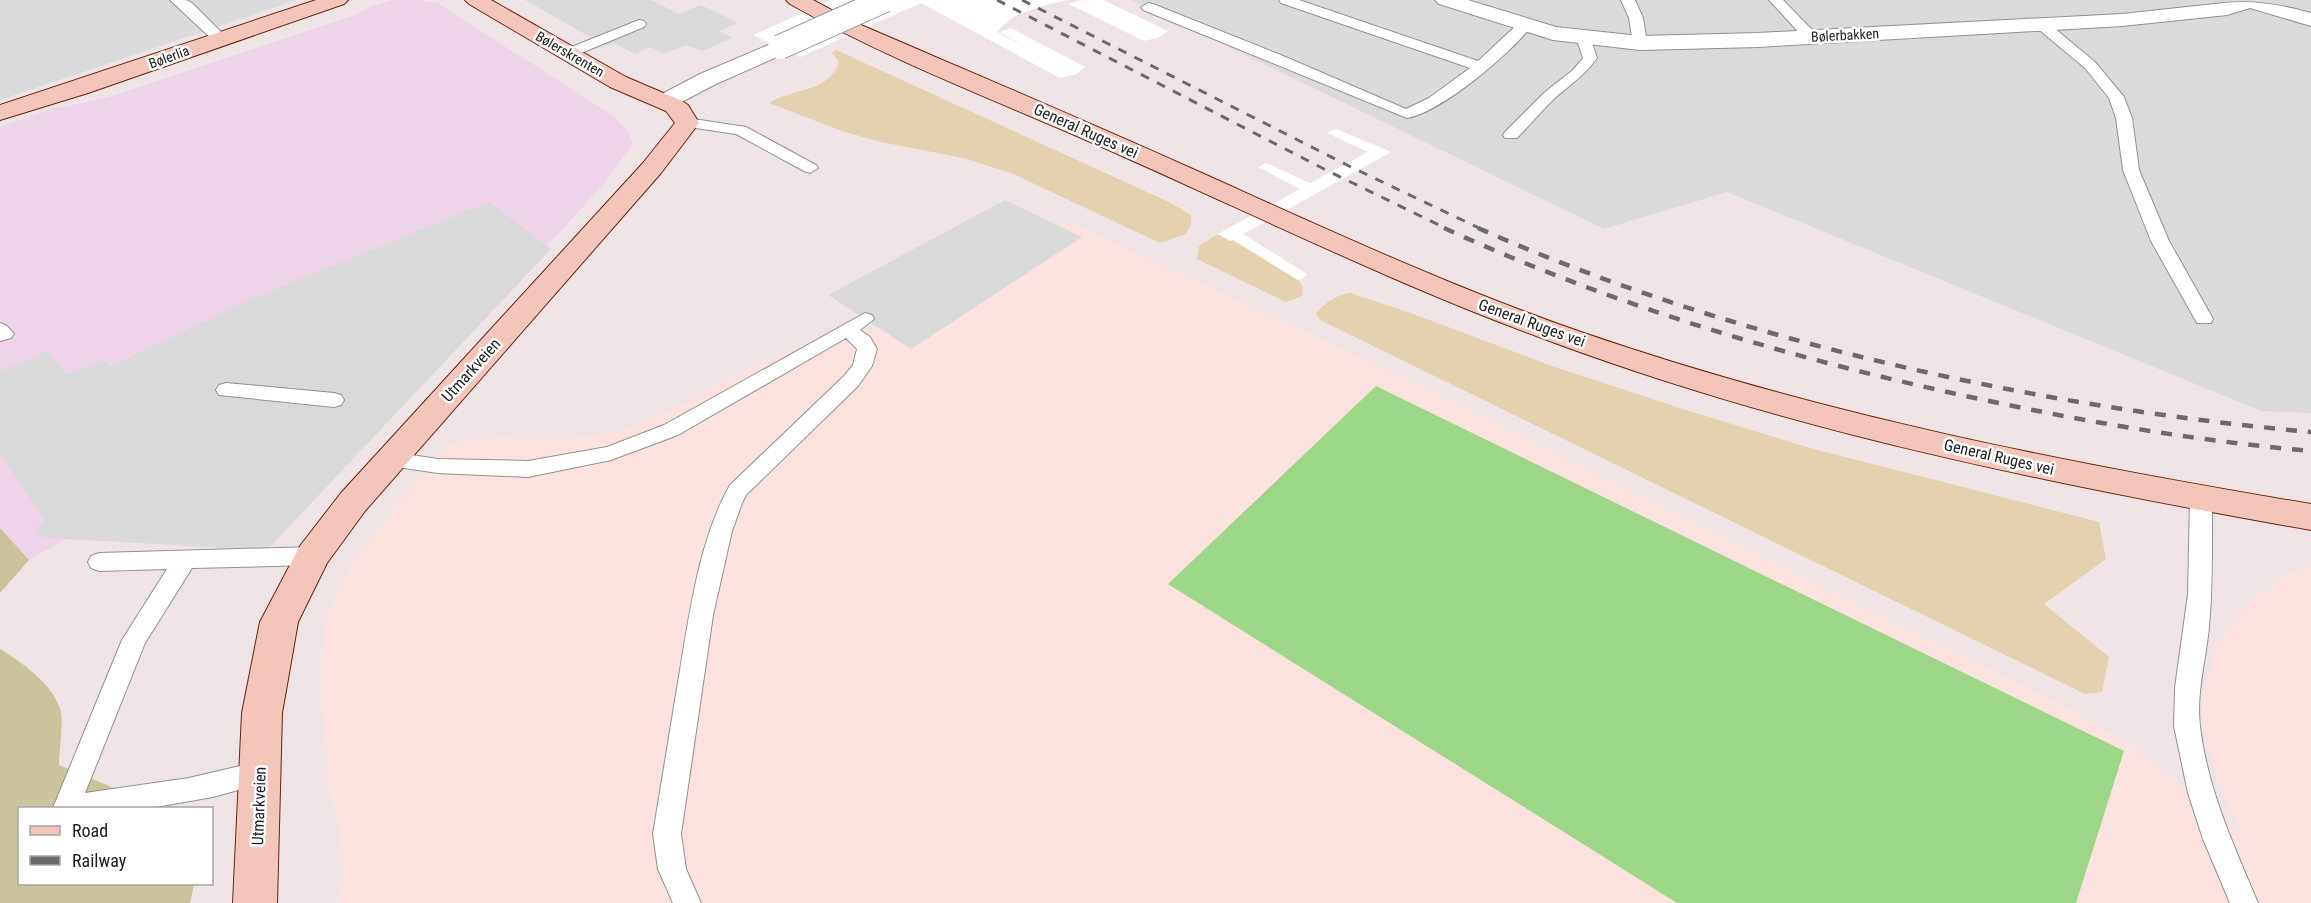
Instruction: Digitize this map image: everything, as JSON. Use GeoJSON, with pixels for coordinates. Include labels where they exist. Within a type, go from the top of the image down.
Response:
{"type":"FeatureCollection","features":[{"type":"Feature","properties":{"kind":"street","name":"Bølerlia"},"geometry":{"type":"LineString","coordinates":[[0,113],[337,0]]}},
{"type":"Feature","properties":{"kind":"street","name":"Bølerskrenten"},"geometry":{"type":"LineString","coordinates":[[476,0],[618,82],[676,112]]}},
{"type":"Feature","properties":{"kind":"street","name":"General Ruges vei"},"geometry":{"type":"LineString","coordinates":[[797,0],[846,27],[1167,167],[1322,239],[1477,303],[1572,339],[1751,395],[1894,433],[2069,473],[2201,499],[2311,517]]}},
{"type":"Feature","properties":{"kind":"street","name":"Utmarkveien"},"geometry":{"type":"LineString","coordinates":[[255,903],[262,712],[279,622],[313,556],[353,502],[652,168],[676,112],[708,79],[885,0]]}},
{"type":"Feature","properties":{"kind":"street","name":"Bølerbakken"},"geometry":{"type":"LineString","coordinates":[[1446,0],[1525,25],[1583,38],[1640,43],[1811,37],[2122,20],[2227,9],[2246,1]]}},
{"type":"Feature","properties":{"kind":"street"},"geometry":{"type":"LineString","coordinates":[[2246,1],[2311,20]]}},
{"type":"Feature","properties":{"kind":"lane"},"geometry":{"type":"LineString","coordinates":[[177,0],[187,6],[220,39]]}},
{"type":"Feature","properties":{"kind":"lane"},"geometry":{"type":"LineString","coordinates":[[1286,0],[1479,66]]}},
{"type":"Feature","properties":{"kind":"lane"},"geometry":{"type":"LineString","coordinates":[[1628,0],[1636,18],[1640,43]]}},
{"type":"Feature","properties":{"kind":"lane"},"geometry":{"type":"LineString","coordinates":[[1776,0],[1811,37]]}},
{"type":"Feature","properties":{"kind":"lane"},"geometry":{"type":"LineString","coordinates":[[1148,7],[1283,61],[1401,112],[1411,114],[1462,82],[1501,50],[1525,25]]}},
{"type":"Feature","properties":{"kind":"lane"},"geometry":{"type":"LineString","coordinates":[[569,52],[639,24]]}},
{"type":"Feature","properties":{"kind":"lane"},"geometry":{"type":"LineString","coordinates":[[2042,25],[2090,65],[2116,97],[2124,118],[2130,152],[2130,170],[2160,240],[2204,319]]}},
{"type":"Feature","properties":{"kind":"lane"},"geometry":{"type":"LineString","coordinates":[[1511,135],[1550,95],[1585,66],[1590,58],[1583,38]]}},
{"type":"Feature","properties":{"kind":"lane"},"geometry":{"type":"LineString","coordinates":[[676,112],[740,130],[810,168]]}},
{"type":"Feature","properties":{"kind":"lane"},"geometry":{"type":"LineString","coordinates":[[391,459],[445,466],[528,469],[611,453],[671,430],[856,325],[867,349],[862,366],[851,381],[738,490],[721,531],[701,615],[667,834],[672,868],[687,903]]}},
{"type":"Feature","properties":{"kind":"lane"},"geometry":{"type":"LineString","coordinates":[[0,329],[4,334],[0,335]]}},
{"type":"Feature","properties":{"kind":"lane"},"geometry":{"type":"LineString","coordinates":[[226,390],[334,400]]}},
{"type":"Feature","properties":{"kind":"lane"},"geometry":{"type":"LineString","coordinates":[[2201,499],[2201,570],[2197,629],[2185,692],[2187,725],[2192,761],[2225,861],[2244,903]]}},
{"type":"Feature","properties":{"kind":"lane"},"geometry":{"type":"LineString","coordinates":[[99,562],[313,556]]}},
{"type":"Feature","properties":{"kind":"lane"},"geometry":{"type":"LineString","coordinates":[[187,558],[167,586],[135,640],[66,807],[153,797],[219,785],[261,773]]}},
{"type":"Feature","properties":{"kind":"shaded area"},"geometry":{"type":"Polygon","coordinates":[[[0,0],[297,0],[0,100],[0,0]]]}},
{"type":"Feature","properties":{"kind":"shaded area"},"geometry":{"type":"Polygon","coordinates":[[[392,0],[421,0],[439,4],[612,115],[625,128],[633,143],[602,186],[267,550],[66,539],[29,560],[0,528],[0,127],[52,109],[109,97],[355,15],[372,6],[392,0]]]}},
{"type":"Feature","properties":{"kind":"shaded area"},"geometry":{"type":"Polygon","coordinates":[[[525,0],[651,0],[679,14],[701,5],[738,23],[719,31],[733,38],[702,51],[686,45],[664,54],[650,47],[635,54],[614,43],[606,46],[525,0]]]}},
{"type":"Feature","properties":{"kind":"shaded area"},"geometry":{"type":"Polygon","coordinates":[[[1132,0],[2311,0],[2311,413],[2261,411],[1727,192],[1604,229],[1132,0]]]}},
{"type":"Feature","properties":{"kind":"shaded area"},"geometry":{"type":"Polygon","coordinates":[[[836,50],[1169,202],[1191,215],[1191,224],[1186,234],[1160,243],[1011,173],[963,158],[881,142],[842,131],[769,103],[819,85],[827,79],[839,62],[832,53],[836,50]]]}},
{"type":"Feature","properties":{"kind":"shaded area"},"geometry":{"type":"Polygon","coordinates":[[[1005,200],[1082,237],[911,349],[828,295],[1005,200]]]}},
{"type":"Feature","properties":{"kind":"shaded area"},"geometry":{"type":"Polygon","coordinates":[[[489,202],[551,249],[267,550],[37,537],[35,528],[46,522],[0,453],[0,372],[48,351],[67,375],[101,360],[111,366],[261,295],[489,202]]]}},
{"type":"Feature","properties":{"kind":"shaded area"},"geometry":{"type":"Polygon","coordinates":[[[1071,223],[1377,365],[2080,715],[2133,748],[2244,837],[2217,778],[2204,731],[2203,701],[2216,646],[2246,607],[2287,574],[2311,567],[2311,903],[338,903],[344,874],[340,833],[330,789],[321,700],[323,633],[337,591],[358,554],[449,443],[501,437],[562,440],[626,430],[830,332],[855,328],[879,329],[911,349],[1082,238],[1057,225],[1071,223]]]}},
{"type":"Feature","properties":{"kind":"shaded area"},"geometry":{"type":"Polygon","coordinates":[[[1218,234],[1230,241],[1233,240],[1298,280],[1303,287],[1302,296],[1286,302],[1197,259],[1199,246],[1218,234]]]}},
{"type":"Feature","properties":{"kind":"shaded area"},"geometry":{"type":"Polygon","coordinates":[[[1350,293],[1408,312],[1549,365],[1810,448],[2099,522],[2106,559],[2044,604],[2109,657],[2102,692],[2085,694],[1320,320],[1316,314],[1322,306],[1350,293]]]}},
{"type":"Feature","properties":{"kind":"shaded area"},"geometry":{"type":"Polygon","coordinates":[[[0,528],[29,560],[0,593],[0,528]]]}},
{"type":"Feature","properties":{"kind":"shaded area"},"geometry":{"type":"Polygon","coordinates":[[[0,649],[35,674],[50,690],[60,708],[62,720],[59,765],[156,807],[18,807],[18,885],[194,885],[190,903],[0,903],[0,649]]]}},
{"type":"Feature","properties":{"kind":"green space"},"geometry":{"type":"Polygon","coordinates":[[[1376,386],[2124,751],[2076,903],[1677,903],[1168,584],[1376,386]]]}},
{"type":"Feature","properties":{"kind":"pier"},"geometry":{"type":"Polygon","coordinates":[[[832,0],[1067,0],[1017,15],[997,32],[1030,49],[1000,32],[1011,28],[1085,67],[1077,74],[1060,78],[921,3],[800,57],[753,35],[832,0]]]}},
{"type":"Feature","properties":{"kind":"pier"},"geometry":{"type":"Polygon","coordinates":[[[1081,0],[1094,6],[1083,0],[1103,0],[1168,31],[1157,38],[1144,41],[1069,4],[1081,0]]]}},
{"type":"Feature","properties":{"kind":"pier"},"geometry":{"type":"Polygon","coordinates":[[[1336,129],[1391,152],[1243,234],[1307,274],[1303,278],[1298,280],[1233,240],[1230,241],[1218,234],[1300,189],[1258,167],[1266,163],[1310,183],[1368,152],[1327,133],[1336,129]]]}},
{"type":"Feature","properties":{"kind":"railway"},"geometry":{"type":"LineString","coordinates":[[997,0],[1324,169],[1447,229]]}},
{"type":"Feature","properties":{"kind":"railway"},"geometry":{"type":"LineString","coordinates":[[1022,0],[1351,167],[1481,229]]}},
{"type":"Feature","properties":{"kind":"railway"},"geometry":{"type":"LineString","coordinates":[[1444,228],[1508,256],[1638,306],[1771,348],[1839,366],[1975,398],[2100,423],[2226,442],[2311,451]]}},
{"type":"Feature","properties":{"kind":"railway"},"geometry":{"type":"LineString","coordinates":[[1478,228],[1575,268],[1676,304],[1780,336],[1886,363],[1993,386],[2100,405],[2206,421],[2311,432]]}}]}
